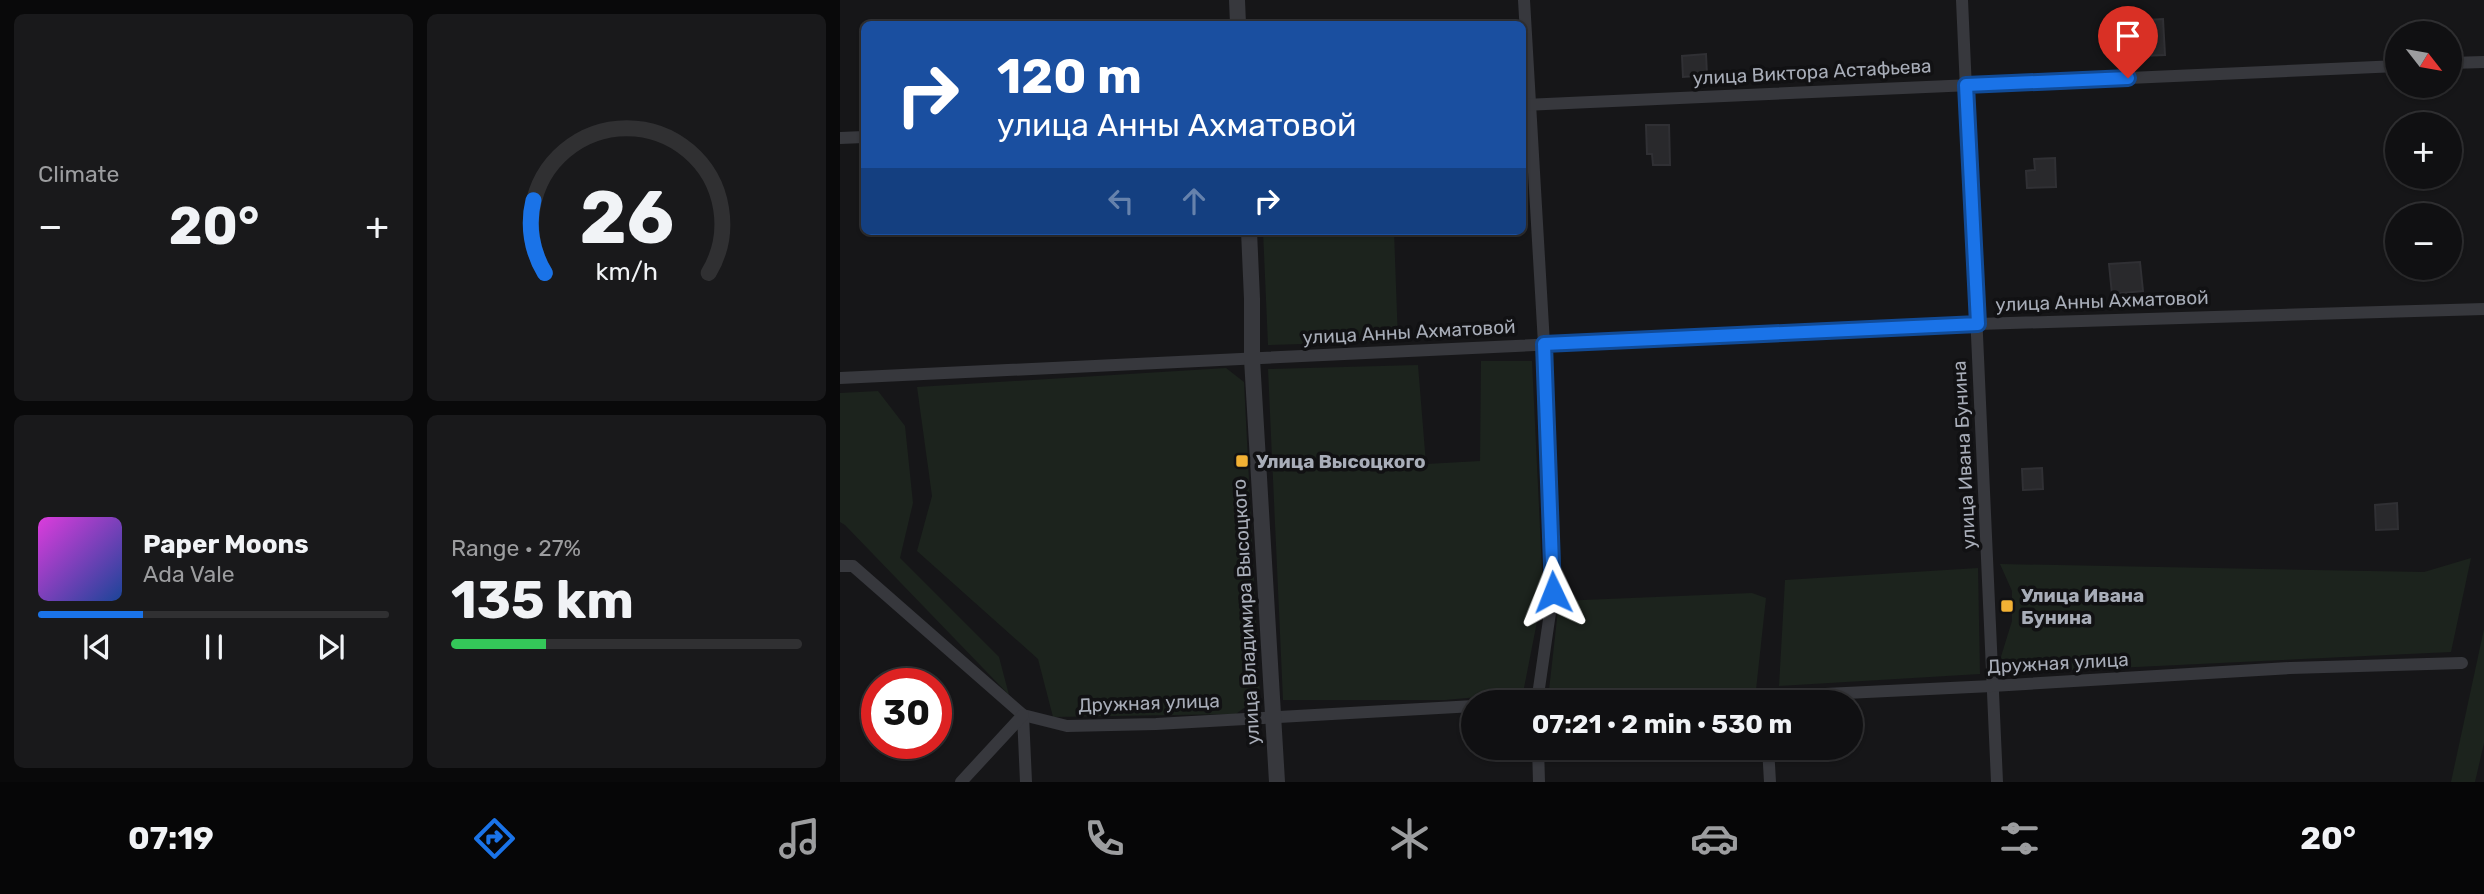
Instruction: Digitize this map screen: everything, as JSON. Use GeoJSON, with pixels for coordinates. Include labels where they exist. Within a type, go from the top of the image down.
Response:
{"type":"FeatureCollection","features":[{"type":"Feature","properties":{"kind":"street"},"geometry":{"type":"LineString","coordinates":[[1237,0],[1238,21]]}},
{"type":"Feature","properties":{"kind":"street"},"geometry":{"type":"LineString","coordinates":[[1524,0],[1524,21]]}},
{"type":"Feature","properties":{"kind":"street","name":"улица Ивана Бунина"},"geometry":{"type":"LineString","coordinates":[[1962,0],[1997,782]]}},
{"type":"Feature","properties":{"kind":"street"},"geometry":{"type":"LineString","coordinates":[[2462,63],[2484,62]]}},
{"type":"Feature","properties":{"kind":"street","name":"улица Виктора Астафьева"},"geometry":{"type":"LineString","coordinates":[[1526,104],[2385,66]]}},
{"type":"Feature","properties":{"kind":"street"},"geometry":{"type":"LineString","coordinates":[[1526,104],[1544,344],[1553,592],[1539,690]]}},
{"type":"Feature","properties":{"kind":"street"},"geometry":{"type":"LineString","coordinates":[[840,138],[861,137]]}},
{"type":"Feature","properties":{"kind":"street","name":"улица Владимира Высоцкого"},"geometry":{"type":"LineString","coordinates":[[1249,235],[1252,359],[1277,782]]}},
{"type":"Feature","properties":{"kind":"street","name":"улица Анны Ахматовой"},"geometry":{"type":"LineString","coordinates":[[840,378],[1978,324],[2484,309]]}},
{"type":"Feature","properties":{"kind":"street","name":"Дружная улица"},"geometry":{"type":"LineString","coordinates":[[840,566],[853,566],[1023,715],[1067,726],[1097,727],[1461,707]]}},
{"type":"Feature","properties":{"kind":"street","name":"Дружная улица"},"geometry":{"type":"LineString","coordinates":[[1863,694],[2290,668],[2462,663]]}},
{"type":"Feature","properties":{"kind":"street"},"geometry":{"type":"LineString","coordinates":[[961,782],[1023,715]]}},
{"type":"Feature","properties":{"kind":"street"},"geometry":{"type":"LineString","coordinates":[[1023,715],[1026,782]]}},
{"type":"Feature","properties":{"kind":"street"},"geometry":{"type":"LineString","coordinates":[[1538,760],[1539,782]]}},
{"type":"Feature","properties":{"kind":"street"},"geometry":{"type":"LineString","coordinates":[[1769,760],[1770,782]]}},
{"type":"Feature","properties":{"kind":"shaded area"},"geometry":{"type":"Polygon","coordinates":[[[1263,235],[1394,235],[1398,341],[1268,345],[1263,235]]]}},
{"type":"Feature","properties":{"kind":"shaded area"},"geometry":{"type":"Polygon","coordinates":[[[1481,361],[1532,361],[1543,591],[1524,690],[1461,690],[1461,699],[1445,700],[1283,700],[1268,369],[1418,365],[1426,464],[1480,461],[1481,361]]]}},
{"type":"Feature","properties":{"kind":"shaded area"},"geometry":{"type":"Polygon","coordinates":[[[1226,368],[1244,382],[1260,696],[1236,714],[1053,717],[1038,659],[917,551],[932,496],[917,387],[1226,368]]]}},
{"type":"Feature","properties":{"kind":"shaded area"},"geometry":{"type":"Polygon","coordinates":[[[878,391],[905,426],[913,503],[900,558],[999,657],[1009,695],[840,522],[840,393],[878,391]]]}},
{"type":"Feature","properties":{"kind":"shaded area"},"geometry":{"type":"Polygon","coordinates":[[[2471,558],[2451,652],[2010,673],[1999,663],[2012,621],[2012,591],[2000,564],[2424,572],[2471,558]]]}},
{"type":"Feature","properties":{"kind":"shaded area"},"geometry":{"type":"Polygon","coordinates":[[[1978,568],[1980,674],[1779,686],[1785,580],[1978,568]]]}},
{"type":"Feature","properties":{"kind":"shaded area"},"geometry":{"type":"Polygon","coordinates":[[[1752,593],[1766,598],[1756,690],[1549,690],[1559,601],[1752,593]]]}},
{"type":"Feature","properties":{"kind":"shaded area"},"geometry":{"type":"Polygon","coordinates":[[[2484,629],[2484,743],[2475,782],[2451,782],[2484,629]]]}},
{"type":"Feature","properties":{"kind":"building"},"geometry":{"type":"Polygon","coordinates":[[[2163,19],[2165,55],[2140,56],[2138,28],[2148,28],[2147,20],[2163,19]]]}},
{"type":"Feature","properties":{"kind":"building"},"geometry":{"type":"Polygon","coordinates":[[[1706,54],[1707,75],[1683,77],[1682,56],[1706,54]]]}},
{"type":"Feature","properties":{"kind":"building"},"geometry":{"type":"Polygon","coordinates":[[[1646,125],[1669,125],[1670,165],[1653,165],[1652,154],[1647,154],[1646,125]]]}},
{"type":"Feature","properties":{"kind":"building"},"geometry":{"type":"Polygon","coordinates":[[[2055,158],[2056,187],[2027,188],[2026,171],[2035,170],[2034,159],[2055,158]]]}},
{"type":"Feature","properties":{"kind":"building"},"geometry":{"type":"Polygon","coordinates":[[[2140,262],[2143,291],[2112,294],[2109,264],[2140,262]]]}},
{"type":"Feature","properties":{"kind":"building"},"geometry":{"type":"Polygon","coordinates":[[[2042,468],[2043,489],[2023,490],[2022,469],[2042,468]]]}},
{"type":"Feature","properties":{"kind":"building"},"geometry":{"type":"Polygon","coordinates":[[[2397,503],[2398,529],[2376,530],[2375,505],[2397,503]]]}},
{"type":"Feature","properties":{"kind":"place","name":"Улица Высоцкого"},"geometry":{"type":"Point","coordinates":[1242,461]}},
{"type":"Feature","properties":{"kind":"place","name":"Улица Ивана Бунина"},"geometry":{"type":"Point","coordinates":[2007,606]}},
{"type":"Feature","properties":{"kind":"route"},"geometry":{"type":"LineString","coordinates":[[1553,592],[1544,344],[1978,324],[1966,85],[2128,78]]}}]}
